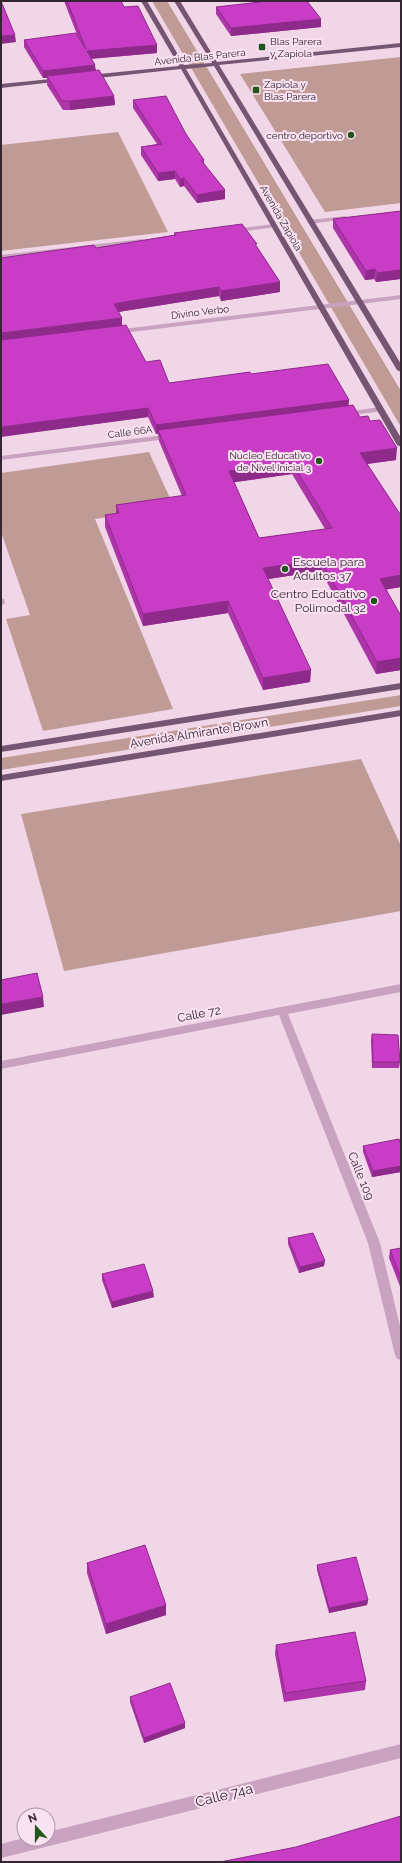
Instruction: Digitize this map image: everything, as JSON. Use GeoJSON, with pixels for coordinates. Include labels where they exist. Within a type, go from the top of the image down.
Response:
{"type":"FeatureCollection","features":[{"type":"Feature","properties":{"kind":"main road","name":"Avenida Zapiola"},"geometry":{"type":"LineString","coordinates":[[144,1],[401,445]]}},
{"type":"Feature","properties":{"kind":"main road","name":"Avenida Zapiola"},"geometry":{"type":"LineString","coordinates":[[177,1],[401,370]]}},
{"type":"Feature","properties":{"kind":"main road","name":"Avenida Blas Parera"},"geometry":{"type":"LineString","coordinates":[[82,78],[401,45]]}},
{"type":"Feature","properties":{"kind":"main road"},"geometry":{"type":"LineString","coordinates":[[1,86],[67,80]]}},
{"type":"Feature","properties":{"kind":"main road","name":"Avenida Almirante Brown"},"geometry":{"type":"LineString","coordinates":[[1,749],[401,686]]}},
{"type":"Feature","properties":{"kind":"main road","name":"Avenida Almirante Brown"},"geometry":{"type":"LineString","coordinates":[[1,778],[401,713]]}},
{"type":"Feature","properties":{"kind":"street"},"geometry":{"type":"LineString","coordinates":[[310,222],[356,216]]}},
{"type":"Feature","properties":{"kind":"street"},"geometry":{"type":"LineString","coordinates":[[227,231],[274,226]]}},
{"type":"Feature","properties":{"kind":"street"},"geometry":{"type":"LineString","coordinates":[[1,257],[150,240]]}},
{"type":"Feature","properties":{"kind":"street","name":"Divino Verbo"},"geometry":{"type":"LineString","coordinates":[[111,333],[401,297]]}},
{"type":"Feature","properties":{"kind":"street"},"geometry":{"type":"LineString","coordinates":[[333,415],[380,409]]}},
{"type":"Feature","properties":{"kind":"street","name":"Calle 66A"},"geometry":{"type":"LineString","coordinates":[[1,458],[177,436]]}},
{"type":"Feature","properties":{"kind":"street","name":"Calle 72"},"geometry":{"type":"LineString","coordinates":[[1,1066],[401,988]]}},
{"type":"Feature","properties":{"kind":"street","name":"Calle 109"},"geometry":{"type":"LineString","coordinates":[[282,1011],[374,1243],[401,1355]]}},
{"type":"Feature","properties":{"kind":"street","name":"Calle 74a"},"geometry":{"type":"LineString","coordinates":[[56,1837],[401,1751]]}},
{"type":"Feature","properties":{"kind":"street","name":"Calle 74a"},"geometry":{"type":"LineString","coordinates":[[1,1851],[17,1847]]}},
{"type":"Feature","properties":{"kind":"shaded area"},"geometry":{"type":"Polygon","coordinates":[[[152,1],[167,1],[401,391],[401,427],[152,1]]]}},
{"type":"Feature","properties":{"kind":"shaded area","name":"centro deportivo"},"geometry":{"type":"Polygon","coordinates":[[[401,57],[401,203],[325,212],[240,74],[401,57]]]}},
{"type":"Feature","properties":{"kind":"shaded area"},"geometry":{"type":"Polygon","coordinates":[[[118,132],[168,232],[1,251],[1,145],[118,132]]]}},
{"type":"Feature","properties":{"kind":"shaded area"},"geometry":{"type":"Polygon","coordinates":[[[149,452],[174,507],[95,519],[173,709],[43,731],[6,619],[30,615],[1,532],[1,473],[149,452]]]}},
{"type":"Feature","properties":{"kind":"shaded area"},"geometry":{"type":"Polygon","coordinates":[[[401,695],[401,706],[1,770],[1,758],[401,695]]]}},
{"type":"Feature","properties":{"kind":"shaded area"},"geometry":{"type":"Polygon","coordinates":[[[361,759],[401,846],[401,911],[64,971],[21,814],[361,759]]]}},
{"type":"Feature","properties":{"kind":"building"},"geometry":{"type":"Polygon","coordinates":[[[1,1],[15,35],[1,36],[1,1]]]}},
{"type":"Feature","properties":{"kind":"building"},"geometry":{"type":"Polygon","coordinates":[[[67,1],[121,1],[124,7],[138,6],[157,45],[87,51],[95,65],[43,71],[24,40],[76,33],[86,49],[67,1]]]}},
{"type":"Feature","properties":{"kind":"building"},"geometry":{"type":"Polygon","coordinates":[[[259,1],[307,1],[321,19],[231,28],[216,7],[260,2],[259,1]]]}},
{"type":"Feature","properties":{"kind":"building"},"geometry":{"type":"Polygon","coordinates":[[[99,70],[114,96],[62,101],[47,76],[99,70]]]}},
{"type":"Feature","properties":{"kind":"building"},"geometry":{"type":"Polygon","coordinates":[[[166,96],[186,134],[204,160],[201,160],[225,190],[197,195],[184,178],[180,179],[175,171],[158,173],[141,147],[162,144],[133,100],[166,96]]]}},
{"type":"Feature","properties":{"kind":"building"},"geometry":{"type":"Polygon","coordinates":[[[401,211],[401,270],[377,273],[375,269],[366,271],[333,219],[401,211]]]}},
{"type":"Feature","properties":{"kind":"building"},"geometry":{"type":"Polygon","coordinates":[[[242,224],[257,244],[255,244],[280,282],[221,291],[219,287],[124,302],[114,304],[122,318],[1,333],[1,258],[94,245],[96,248],[176,235],[174,233],[242,224]]]}},
{"type":"Feature","properties":{"kind":"building"},"geometry":{"type":"Polygon","coordinates":[[[126,325],[146,362],[160,360],[169,383],[250,372],[251,374],[328,364],[349,400],[156,425],[148,408],[1,427],[1,340],[126,325]]]}},
{"type":"Feature","properties":{"kind":"building"},"geometry":{"type":"Polygon","coordinates":[[[353,405],[360,417],[368,416],[370,421],[380,420],[397,448],[360,453],[401,514],[401,575],[380,579],[401,616],[401,658],[377,662],[321,560],[263,568],[311,670],[263,678],[228,601],[143,614],[105,515],[119,513],[116,505],[186,495],[158,430],[353,405]],[[292,463],[229,471],[259,538],[332,528],[292,463]]]}},
{"type":"Feature","properties":{"kind":"building"},"geometry":{"type":"Polygon","coordinates":[[[37,973],[43,997],[1,1004],[1,980],[37,973]]]}},
{"type":"Feature","properties":{"kind":"building"},"geometry":{"type":"Polygon","coordinates":[[[372,1034],[398,1035],[400,1062],[373,1062],[372,1034]]]}},
{"type":"Feature","properties":{"kind":"building"},"geometry":{"type":"Polygon","coordinates":[[[399,1139],[401,1144],[401,1166],[373,1171],[363,1146],[399,1139]]]}},
{"type":"Feature","properties":{"kind":"building"},"geometry":{"type":"Polygon","coordinates":[[[313,1233],[325,1261],[300,1267],[288,1238],[313,1233]]]}},
{"type":"Feature","properties":{"kind":"building"},"geometry":{"type":"Polygon","coordinates":[[[401,1248],[401,1278],[390,1250],[401,1248]]]}},
{"type":"Feature","properties":{"kind":"building"},"geometry":{"type":"Polygon","coordinates":[[[144,1264],[153,1291],[112,1302],[102,1274],[144,1264]]]}},
{"type":"Feature","properties":{"kind":"building"},"geometry":{"type":"Polygon","coordinates":[[[145,1545],[166,1605],[106,1624],[87,1563],[145,1545]]]}},
{"type":"Feature","properties":{"kind":"building"},"geometry":{"type":"Polygon","coordinates":[[[356,1557],[368,1600],[329,1608],[317,1565],[356,1557]]]}},
{"type":"Feature","properties":{"kind":"building"},"geometry":{"type":"Polygon","coordinates":[[[355,1632],[366,1681],[285,1693],[276,1645],[355,1632]]]}},
{"type":"Feature","properties":{"kind":"building"},"geometry":{"type":"Polygon","coordinates":[[[170,1683],[185,1723],[144,1738],[130,1697],[170,1683]]]}},
{"type":"Feature","properties":{"kind":"building"},"geometry":{"type":"Polygon","coordinates":[[[401,1816],[401,1862],[220,1862],[296,1847],[401,1816]]]}},
{"type":"Feature","properties":{"kind":"place","name":"Blas Parera y Zapiola"},"geometry":{"type":"Point","coordinates":[262,47]}},
{"type":"Feature","properties":{"kind":"place","name":"Zapiola y Blas Parera"},"geometry":{"type":"Point","coordinates":[256,90]}},
{"type":"Feature","properties":{"kind":"place","name":"centro deportivo"},"geometry":{"type":"Point","coordinates":[351,135]}},
{"type":"Feature","properties":{"kind":"place","name":"Núcleo Educativo de Nivel Inicial 3"},"geometry":{"type":"Point","coordinates":[319,461]}},
{"type":"Feature","properties":{"kind":"place","name":"Escuela para Adultos 37"},"geometry":{"type":"Point","coordinates":[285,569]}},
{"type":"Feature","properties":{"kind":"place","name":"Centro Educativo Polimodal 32"},"geometry":{"type":"Point","coordinates":[374,601]}}]}
